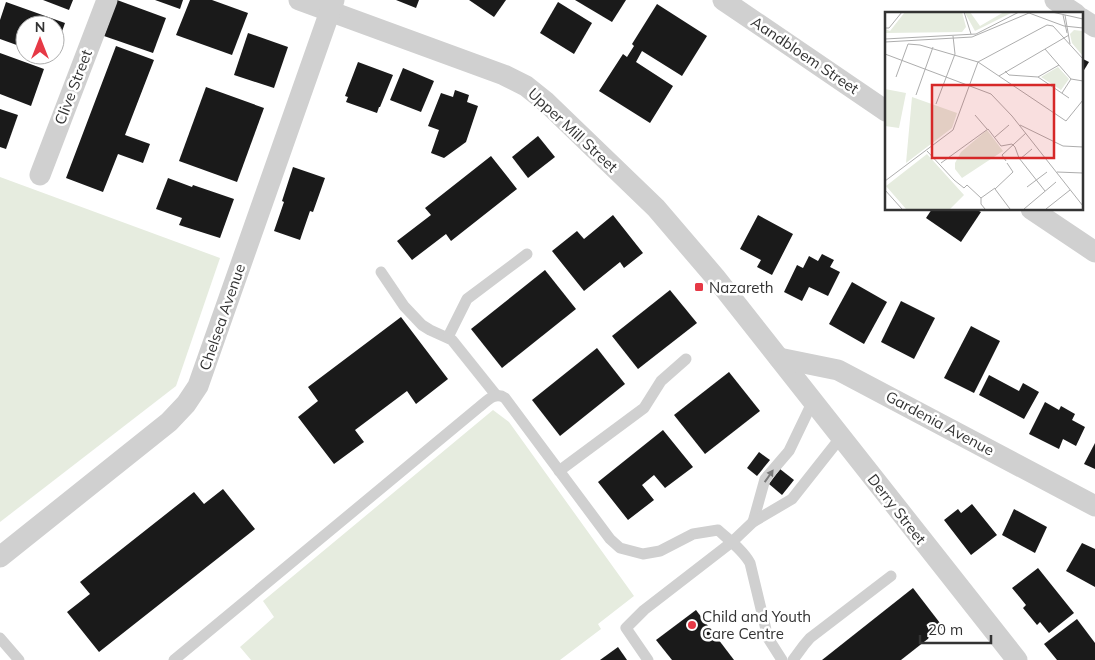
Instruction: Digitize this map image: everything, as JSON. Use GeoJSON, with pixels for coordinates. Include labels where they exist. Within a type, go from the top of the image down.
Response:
{"type":"FeatureCollection","features":[{"type":"Feature","properties":{"kind":"street","name":"Clive Street"},"geometry":{"type":"LineString","coordinates":[[40,175],[107,0]]}},
{"type":"Feature","properties":{"kind":"street","name":"Upper Mill Street"},"geometry":{"type":"LineString","coordinates":[[299,0],[331,6],[504,75],[526,86],[546,102],[656,208],[715,277],[778,358]]}},
{"type":"Feature","properties":{"kind":"street","name":"Aandbloem Street"},"geometry":{"type":"LineString","coordinates":[[723,0],[885,109]]}},
{"type":"Feature","properties":{"kind":"street"},"geometry":{"type":"LineString","coordinates":[[1055,0],[1073,12]]}},
{"type":"Feature","properties":{"kind":"street","name":"Chelsea Avenue"},"geometry":{"type":"LineString","coordinates":[[0,557],[169,422],[186,404],[198,386],[331,6]]}},
{"type":"Feature","properties":{"kind":"street"},"geometry":{"type":"LineString","coordinates":[[1082,19],[1095,27]]}},
{"type":"Feature","properties":{"kind":"street"},"geometry":{"type":"LineString","coordinates":[[1032,210],[1095,252]]}},
{"type":"Feature","properties":{"kind":"street","name":"Derry Street"},"geometry":{"type":"LineString","coordinates":[[778,358],[1017,660]]}},
{"type":"Feature","properties":{"kind":"street","name":"Gardenia Avenue"},"geometry":{"type":"LineString","coordinates":[[778,358],[838,370],[1095,506]]}},
{"type":"Feature","properties":{"kind":"lane"},"geometry":{"type":"LineString","coordinates":[[448,337],[467,299],[527,254]]}},
{"type":"Feature","properties":{"kind":"lane"},"geometry":{"type":"LineString","coordinates":[[381,272],[404,306],[422,325],[452,340],[496,395]]}},
{"type":"Feature","properties":{"kind":"lane"},"geometry":{"type":"LineString","coordinates":[[559,471],[644,408],[661,380],[686,359]]}},
{"type":"Feature","properties":{"kind":"lane"},"geometry":{"type":"LineString","coordinates":[[174,660],[496,395],[505,398],[610,539],[620,548],[643,554],[660,551],[693,534],[718,530],[732,542],[746,556],[750,564],[768,638],[782,660]]}},
{"type":"Feature","properties":{"kind":"lane"},"geometry":{"type":"LineString","coordinates":[[753,522],[765,479],[789,452],[813,401]]}},
{"type":"Feature","properties":{"kind":"lane"},"geometry":{"type":"LineString","coordinates":[[648,660],[626,628],[644,610],[732,542],[753,522],[792,499],[840,437]]}},
{"type":"Feature","properties":{"kind":"lane"},"geometry":{"type":"LineString","coordinates":[[793,660],[810,638],[891,576]]}},
{"type":"Feature","properties":{"kind":"lane"},"geometry":{"type":"LineString","coordinates":[[0,638],[19,660]]}},
{"type":"Feature","properties":{"kind":"shaded area"},"geometry":{"type":"Polygon","coordinates":[[[0,177],[220,258],[176,386],[0,522],[0,177]]]}},
{"type":"Feature","properties":{"kind":"shaded area"},"geometry":{"type":"Polygon","coordinates":[[[493,410],[509,422],[634,596],[598,624],[601,629],[560,660],[251,660],[240,647],[274,617],[263,601],[493,410]]]}},
{"type":"Feature","properties":{"kind":"building"},"geometry":{"type":"Polygon","coordinates":[[[43,0],[73,0],[69,10],[43,0]]]}},
{"type":"Feature","properties":{"kind":"building"},"geometry":{"type":"Polygon","coordinates":[[[117,0],[166,18],[153,53],[104,36],[117,0]]]}},
{"type":"Feature","properties":{"kind":"building"},"geometry":{"type":"Polygon","coordinates":[[[155,0],[183,0],[180,9],[155,0]]]}},
{"type":"Feature","properties":{"kind":"building"},"geometry":{"type":"Polygon","coordinates":[[[190,0],[212,0],[248,13],[232,55],[176,35],[190,0]]]}},
{"type":"Feature","properties":{"kind":"building"},"geometry":{"type":"Polygon","coordinates":[[[396,0],[419,0],[416,8],[396,0]]]}},
{"type":"Feature","properties":{"kind":"building"},"geometry":{"type":"Polygon","coordinates":[[[469,0],[506,0],[494,17],[469,0]]]}},
{"type":"Feature","properties":{"kind":"building"},"geometry":{"type":"Polygon","coordinates":[[[575,0],[626,0],[612,22],[575,0]]]}},
{"type":"Feature","properties":{"kind":"building"},"geometry":{"type":"Polygon","coordinates":[[[6,2],[43,15],[15,15],[15,44],[0,39],[0,20],[6,2]]]}},
{"type":"Feature","properties":{"kind":"building"},"geometry":{"type":"Polygon","coordinates":[[[558,2],[592,23],[574,54],[540,33],[558,2]]]}},
{"type":"Feature","properties":{"kind":"building"},"geometry":{"type":"Polygon","coordinates":[[[657,4],[707,36],[682,76],[642,51],[636,62],[673,86],[650,123],[599,91],[623,54],[627,57],[634,46],[632,44],[657,4]]]}},
{"type":"Feature","properties":{"kind":"building"},"geometry":{"type":"Polygon","coordinates":[[[248,33],[288,47],[274,88],[234,75],[248,33]]]}},
{"type":"Feature","properties":{"kind":"building"},"geometry":{"type":"Polygon","coordinates":[[[116,46],[154,60],[125,135],[150,144],[143,163],[118,154],[103,192],[66,178],[116,46]]]}},
{"type":"Feature","properties":{"kind":"building"},"geometry":{"type":"Polygon","coordinates":[[[0,53],[15,58],[15,65],[33,65],[44,69],[31,106],[0,94],[0,53]]]}},
{"type":"Feature","properties":{"kind":"building"},"geometry":{"type":"Polygon","coordinates":[[[1082,58],[1089,62],[1082,73],[1082,58]]]}},
{"type":"Feature","properties":{"kind":"building"},"geometry":{"type":"Polygon","coordinates":[[[358,62],[393,75],[377,113],[346,102],[348,97],[345,96],[358,62]]]}},
{"type":"Feature","properties":{"kind":"building"},"geometry":{"type":"Polygon","coordinates":[[[403,68],[434,81],[421,112],[390,100],[403,68]]]}},
{"type":"Feature","properties":{"kind":"building"},"geometry":{"type":"Polygon","coordinates":[[[206,87],[264,108],[237,182],[179,161],[206,87]]]}},
{"type":"Feature","properties":{"kind":"building"},"geometry":{"type":"Polygon","coordinates":[[[455,90],[469,95],[467,102],[478,106],[466,142],[444,158],[431,153],[439,130],[428,126],[441,93],[453,97],[455,90]]]}},
{"type":"Feature","properties":{"kind":"building"},"geometry":{"type":"Polygon","coordinates":[[[0,109],[18,115],[6,149],[0,147],[0,109]]]}},
{"type":"Feature","properties":{"kind":"building"},"geometry":{"type":"Polygon","coordinates":[[[538,136],[555,157],[528,178],[512,157],[538,136]]]}},
{"type":"Feature","properties":{"kind":"building"},"geometry":{"type":"Polygon","coordinates":[[[491,156],[517,189],[451,241],[446,234],[412,260],[397,241],[431,215],[425,208],[491,156]]]}},
{"type":"Feature","properties":{"kind":"building"},"geometry":{"type":"Polygon","coordinates":[[[293,167],[325,178],[313,212],[310,211],[300,240],[274,231],[293,167]]]}},
{"type":"Feature","properties":{"kind":"building"},"geometry":{"type":"Polygon","coordinates":[[[168,178],[234,199],[220,238],[179,225],[182,218],[156,209],[168,178]]]}},
{"type":"Feature","properties":{"kind":"building"},"geometry":{"type":"Polygon","coordinates":[[[931,210],[977,210],[981,212],[961,242],[926,218],[931,210]]]}},
{"type":"Feature","properties":{"kind":"building"},"geometry":{"type":"Polygon","coordinates":[[[613,215],[643,253],[624,268],[620,262],[584,291],[552,251],[577,231],[584,239],[613,215]]]}},
{"type":"Feature","properties":{"kind":"building"},"geometry":{"type":"Polygon","coordinates":[[[758,215],[793,234],[772,275],[757,267],[761,260],[740,249],[758,215]]]}},
{"type":"Feature","properties":{"kind":"building"},"geometry":{"type":"Polygon","coordinates":[[[822,254],[834,260],[830,267],[840,272],[828,296],[809,287],[802,301],[784,292],[797,265],[803,268],[809,256],[818,261],[822,254]]]}},
{"type":"Feature","properties":{"kind":"building"},"geometry":{"type":"Polygon","coordinates":[[[545,270],[576,309],[502,368],[471,329],[545,270]]]}},
{"type":"Feature","properties":{"kind":"building"},"geometry":{"type":"Polygon","coordinates":[[[852,282],[887,302],[864,344],[829,324],[852,282]]]}},
{"type":"Feature","properties":{"kind":"building"},"geometry":{"type":"Polygon","coordinates":[[[670,290],[697,323],[638,369],[612,336],[670,290]]]}},
{"type":"Feature","properties":{"kind":"building"},"geometry":{"type":"Polygon","coordinates":[[[901,301],[935,318],[914,359],[881,342],[901,301]]]}},
{"type":"Feature","properties":{"kind":"building"},"geometry":{"type":"Polygon","coordinates":[[[401,317],[448,379],[416,404],[407,391],[355,430],[364,442],[334,464],[298,417],[318,401],[308,387],[401,317]]]}},
{"type":"Feature","properties":{"kind":"building"},"geometry":{"type":"Polygon","coordinates":[[[971,326],[1000,341],[974,393],[944,378],[971,326]]]}},
{"type":"Feature","properties":{"kind":"building"},"geometry":{"type":"Polygon","coordinates":[[[597,348],[625,384],[560,436],[532,400],[597,348]]]}},
{"type":"Feature","properties":{"kind":"building"},"geometry":{"type":"Polygon","coordinates":[[[729,372],[760,411],[705,454],[674,415],[729,372]]]}},
{"type":"Feature","properties":{"kind":"building"},"geometry":{"type":"Polygon","coordinates":[[[989,375],[1019,391],[1023,383],[1039,392],[1024,419],[979,395],[989,375]]]}},
{"type":"Feature","properties":{"kind":"building"},"geometry":{"type":"Polygon","coordinates":[[[1045,402],[1059,410],[1061,406],[1075,414],[1072,420],[1085,427],[1076,446],[1063,439],[1059,449],[1029,434],[1045,402]]]}},
{"type":"Feature","properties":{"kind":"building"},"geometry":{"type":"Polygon","coordinates":[[[663,430],[693,467],[665,488],[654,475],[642,485],[654,500],[628,520],[598,482],[663,430]]]}},
{"type":"Feature","properties":{"kind":"building"},"geometry":{"type":"Polygon","coordinates":[[[1095,443],[1095,469],[1084,464],[1095,443]]]}},
{"type":"Feature","properties":{"kind":"building"},"geometry":{"type":"Polygon","coordinates":[[[759,452],[770,460],[757,476],[747,468],[759,452]]]}},
{"type":"Feature","properties":{"kind":"building"},"geometry":{"type":"Polygon","coordinates":[[[780,469],[794,480],[782,495],[769,484],[780,469]]]}},
{"type":"Feature","properties":{"kind":"building"},"geometry":{"type":"Polygon","coordinates":[[[223,489],[255,529],[99,652],[67,612],[90,594],[80,582],[194,492],[204,504],[223,489]]]}},
{"type":"Feature","properties":{"kind":"building"},"geometry":{"type":"Polygon","coordinates":[[[972,504],[997,535],[971,555],[944,520],[958,509],[961,513],[972,504]]]}},
{"type":"Feature","properties":{"kind":"building"},"geometry":{"type":"Polygon","coordinates":[[[1014,509],[1047,527],[1035,553],[1002,535],[1014,509]]]}},
{"type":"Feature","properties":{"kind":"building"},"geometry":{"type":"Polygon","coordinates":[[[1082,543],[1095,549],[1095,587],[1066,571],[1082,543]]]}},
{"type":"Feature","properties":{"kind":"building"},"geometry":{"type":"Polygon","coordinates":[[[1038,568],[1074,613],[1049,633],[1040,622],[1037,625],[1023,608],[1026,605],[1012,588],[1038,568]]]}},
{"type":"Feature","properties":{"kind":"building"},"geometry":{"type":"Polygon","coordinates":[[[913,588],[943,627],[901,660],[822,660],[913,588]]]}},
{"type":"Feature","properties":{"kind":"building","name":"Child and Youth Care Centre"},"geometry":{"type":"Polygon","coordinates":[[[696,610],[734,660],[672,660],[656,640],[696,610]]]}},
{"type":"Feature","properties":{"kind":"building"},"geometry":{"type":"Polygon","coordinates":[[[1077,619],[1095,643],[1095,660],[1057,660],[1044,644],[1077,619]]]}},
{"type":"Feature","properties":{"kind":"building"},"geometry":{"type":"Polygon","coordinates":[[[618,647],[627,660],[600,660],[618,647]]]}},
{"type":"Feature","properties":{"kind":"place","name":"Nazareth"},"geometry":{"type":"Point","coordinates":[699,287]}},
{"type":"Feature","properties":{"kind":"place","name":"Child and Youth Care Centre"},"geometry":{"type":"Point","coordinates":[692,625]}}]}
